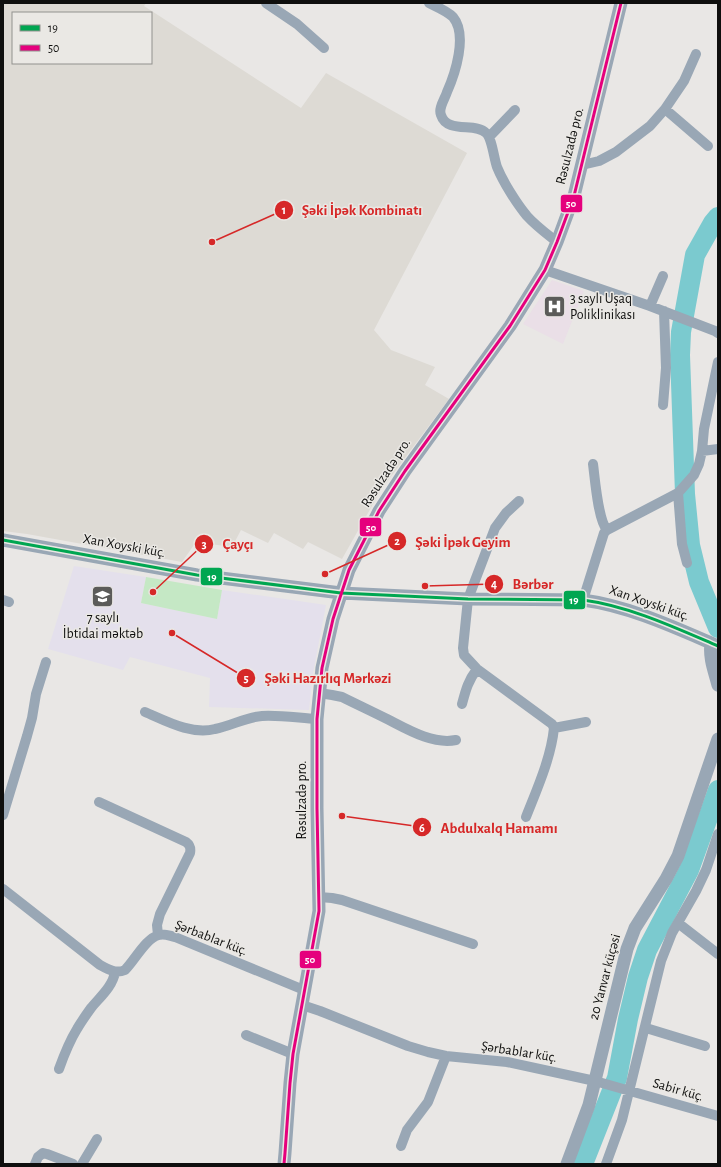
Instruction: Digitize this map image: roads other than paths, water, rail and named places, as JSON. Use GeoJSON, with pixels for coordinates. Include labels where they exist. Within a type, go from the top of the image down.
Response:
{"type":"FeatureCollection","features":[{"type":"Feature","properties":{"kind":"street"},"geometry":{"type":"LineString","coordinates":[[266,3],[297,24],[324,48]]}},
{"type":"Feature","properties":{"kind":"street"},"geometry":{"type":"LineString","coordinates":[[430,3],[453,17],[460,39],[454,78],[440,110],[441,117],[447,123],[455,126],[479,129],[486,132],[497,167],[512,195],[527,216],[557,242]]}},
{"type":"Feature","properties":{"kind":"street","name":"Rəsulzadə pro."},"geometry":{"type":"LineString","coordinates":[[284,1164],[293,1054],[319,911],[317,808],[319,693],[326,646],[341,593],[349,570],[379,511],[414,458],[510,326],[545,270],[574,196],[621,3]]}},
{"type":"Feature","properties":{"kind":"street"},"geometry":{"type":"LineString","coordinates":[[582,165],[599,161],[616,152],[650,126],[665,109],[684,81],[696,54]]}},
{"type":"Feature","properties":{"kind":"street"},"geometry":{"type":"LineString","coordinates":[[665,109],[708,146]]}},
{"type":"Feature","properties":{"kind":"street"},"geometry":{"type":"LineString","coordinates":[[489,138],[515,110]]}},
{"type":"Feature","properties":{"kind":"street"},"geometry":{"type":"LineString","coordinates":[[545,270],[688,319],[715,330],[718,333]]}},
{"type":"Feature","properties":{"kind":"street"},"geometry":{"type":"LineString","coordinates":[[650,306],[663,276]]}},
{"type":"Feature","properties":{"kind":"street"},"geometry":{"type":"LineString","coordinates":[[663,405],[666,368],[664,311]]}},
{"type":"Feature","properties":{"kind":"street"},"geometry":{"type":"LineString","coordinates":[[583,600],[604,533],[607,530],[678,493],[694,475],[699,464],[702,451],[704,429],[718,362]]}},
{"type":"Feature","properties":{"kind":"street"},"geometry":{"type":"LineString","coordinates":[[702,451],[718,449]]}},
{"type":"Feature","properties":{"kind":"street"},"geometry":{"type":"LineString","coordinates":[[593,464],[601,518],[607,530]]}},
{"type":"Feature","properties":{"kind":"street"},"geometry":{"type":"LineString","coordinates":[[678,493],[682,544],[686,563]]}},
{"type":"Feature","properties":{"kind":"street"},"geometry":{"type":"LineString","coordinates":[[519,500],[506,513],[495,528],[468,599],[463,648],[464,655],[477,669],[552,724],[554,728],[544,771],[526,816]]}},
{"type":"Feature","properties":{"kind":"street","name":"Xan Xoyski küç."},"geometry":{"type":"LineString","coordinates":[[3,540],[197,575],[341,593],[468,599],[583,600],[601,602],[630,610],[715,645]]}},
{"type":"Feature","properties":{"kind":"street"},"geometry":{"type":"LineString","coordinates":[[715,645],[710,652],[718,685]]}},
{"type":"Feature","properties":{"kind":"street"},"geometry":{"type":"LineString","coordinates":[[3,815],[27,736],[36,694],[46,662]]}},
{"type":"Feature","properties":{"kind":"street"},"geometry":{"type":"LineString","coordinates":[[462,704],[466,686],[477,669]]}},
{"type":"Feature","properties":{"kind":"street"},"geometry":{"type":"LineString","coordinates":[[319,693],[342,698],[410,731],[426,737],[437,740],[456,740]]}},
{"type":"Feature","properties":{"kind":"street"},"geometry":{"type":"LineString","coordinates":[[145,712],[176,726],[198,730],[214,730],[251,718],[263,716],[318,719]]}},
{"type":"Feature","properties":{"kind":"street"},"geometry":{"type":"LineString","coordinates":[[554,728],[586,722]]}},
{"type":"Feature","properties":{"kind":"street","name":"20 Yanvar küçəsi"},"geometry":{"type":"LineString","coordinates":[[567,1164],[586,1117],[627,949],[635,928],[666,879],[678,856],[718,738]]}},
{"type":"Feature","properties":{"kind":"street"},"geometry":{"type":"LineString","coordinates":[[98,802],[186,842],[191,849],[160,914],[157,925],[158,935]]}},
{"type":"Feature","properties":{"kind":"street"},"geometry":{"type":"LineString","coordinates":[[606,1164],[622,1120],[666,946],[706,870],[718,834]]}},
{"type":"Feature","properties":{"kind":"street"},"geometry":{"type":"LineString","coordinates":[[3,889],[100,965],[115,972],[114,979],[77,1029],[66,1049],[59,1069]]}},
{"type":"Feature","properties":{"kind":"street"},"geometry":{"type":"LineString","coordinates":[[319,897],[342,900],[473,944]]}},
{"type":"Feature","properties":{"kind":"street"},"geometry":{"type":"LineString","coordinates":[[678,923],[718,954]]}},
{"type":"Feature","properties":{"kind":"street","name":"Şərbablar küç."},"geometry":{"type":"LineString","coordinates":[[115,972],[125,970],[149,942],[158,935],[163,934],[175,937],[304,990]]}},
{"type":"Feature","properties":{"kind":"street","name":"Şərbablar küç."},"geometry":{"type":"LineString","coordinates":[[302,1005],[408,1046],[428,1052],[446,1056],[507,1062],[630,1090]]}},
{"type":"Feature","properties":{"kind":"street"},"geometry":{"type":"LineString","coordinates":[[646,1028],[705,1046]]}},
{"type":"Feature","properties":{"kind":"street"},"geometry":{"type":"LineString","coordinates":[[246,1035],[293,1054]]}},
{"type":"Feature","properties":{"kind":"street"},"geometry":{"type":"LineString","coordinates":[[401,1146],[407,1130],[428,1102],[446,1056]]}},
{"type":"Feature","properties":{"kind":"street","name":"Sabir küç."},"geometry":{"type":"LineString","coordinates":[[630,1090],[718,1116]]}},
{"type":"Feature","properties":{"kind":"street"},"geometry":{"type":"LineString","coordinates":[[82,1164],[97,1139]]}},
{"type":"Feature","properties":{"kind":"street"},"geometry":{"type":"LineString","coordinates":[[35,1164],[38,1157],[43,1153],[73,1164]]}},
{"type":"Feature","properties":{"kind":"waterway"},"geometry":{"type":"LineString","coordinates":[[718,217],[695,255],[681,332],[680,355],[685,494],[690,545],[699,582],[718,628]]}},
{"type":"Feature","properties":{"kind":"waterway"},"geometry":{"type":"LineString","coordinates":[[583,1164],[617,1078],[628,1019],[638,977],[647,950],[689,870],[718,790]]}},
{"type":"Feature","properties":{"kind":"place","name":"Şəki İpək Kombinatı"},"geometry":{"type":"Point","coordinates":[212,242]}},
{"type":"Feature","properties":{"kind":"place","name":"3 saylı Uşaq Poliklinikası"},"geometry":{"type":"Point","coordinates":[555,307]}},
{"type":"Feature","properties":{"kind":"place","name":"Şəki İpək Geyim"},"geometry":{"type":"Point","coordinates":[325,574]}},
{"type":"Feature","properties":{"kind":"place","name":"Bərbər"},"geometry":{"type":"Point","coordinates":[425,586]}},
{"type":"Feature","properties":{"kind":"place","name":"Çayçı"},"geometry":{"type":"Point","coordinates":[153,592]}},
{"type":"Feature","properties":{"kind":"place","name":"7 saylı İbtidai məktəb"},"geometry":{"type":"Point","coordinates":[103,596]}},
{"type":"Feature","properties":{"kind":"place","name":"Şəki Hazırlıq Mərkəzi"},"geometry":{"type":"Point","coordinates":[172,633]}},
{"type":"Feature","properties":{"kind":"place","name":"Abdulxalq Hamamı"},"geometry":{"type":"Point","coordinates":[342,816]}}]}
